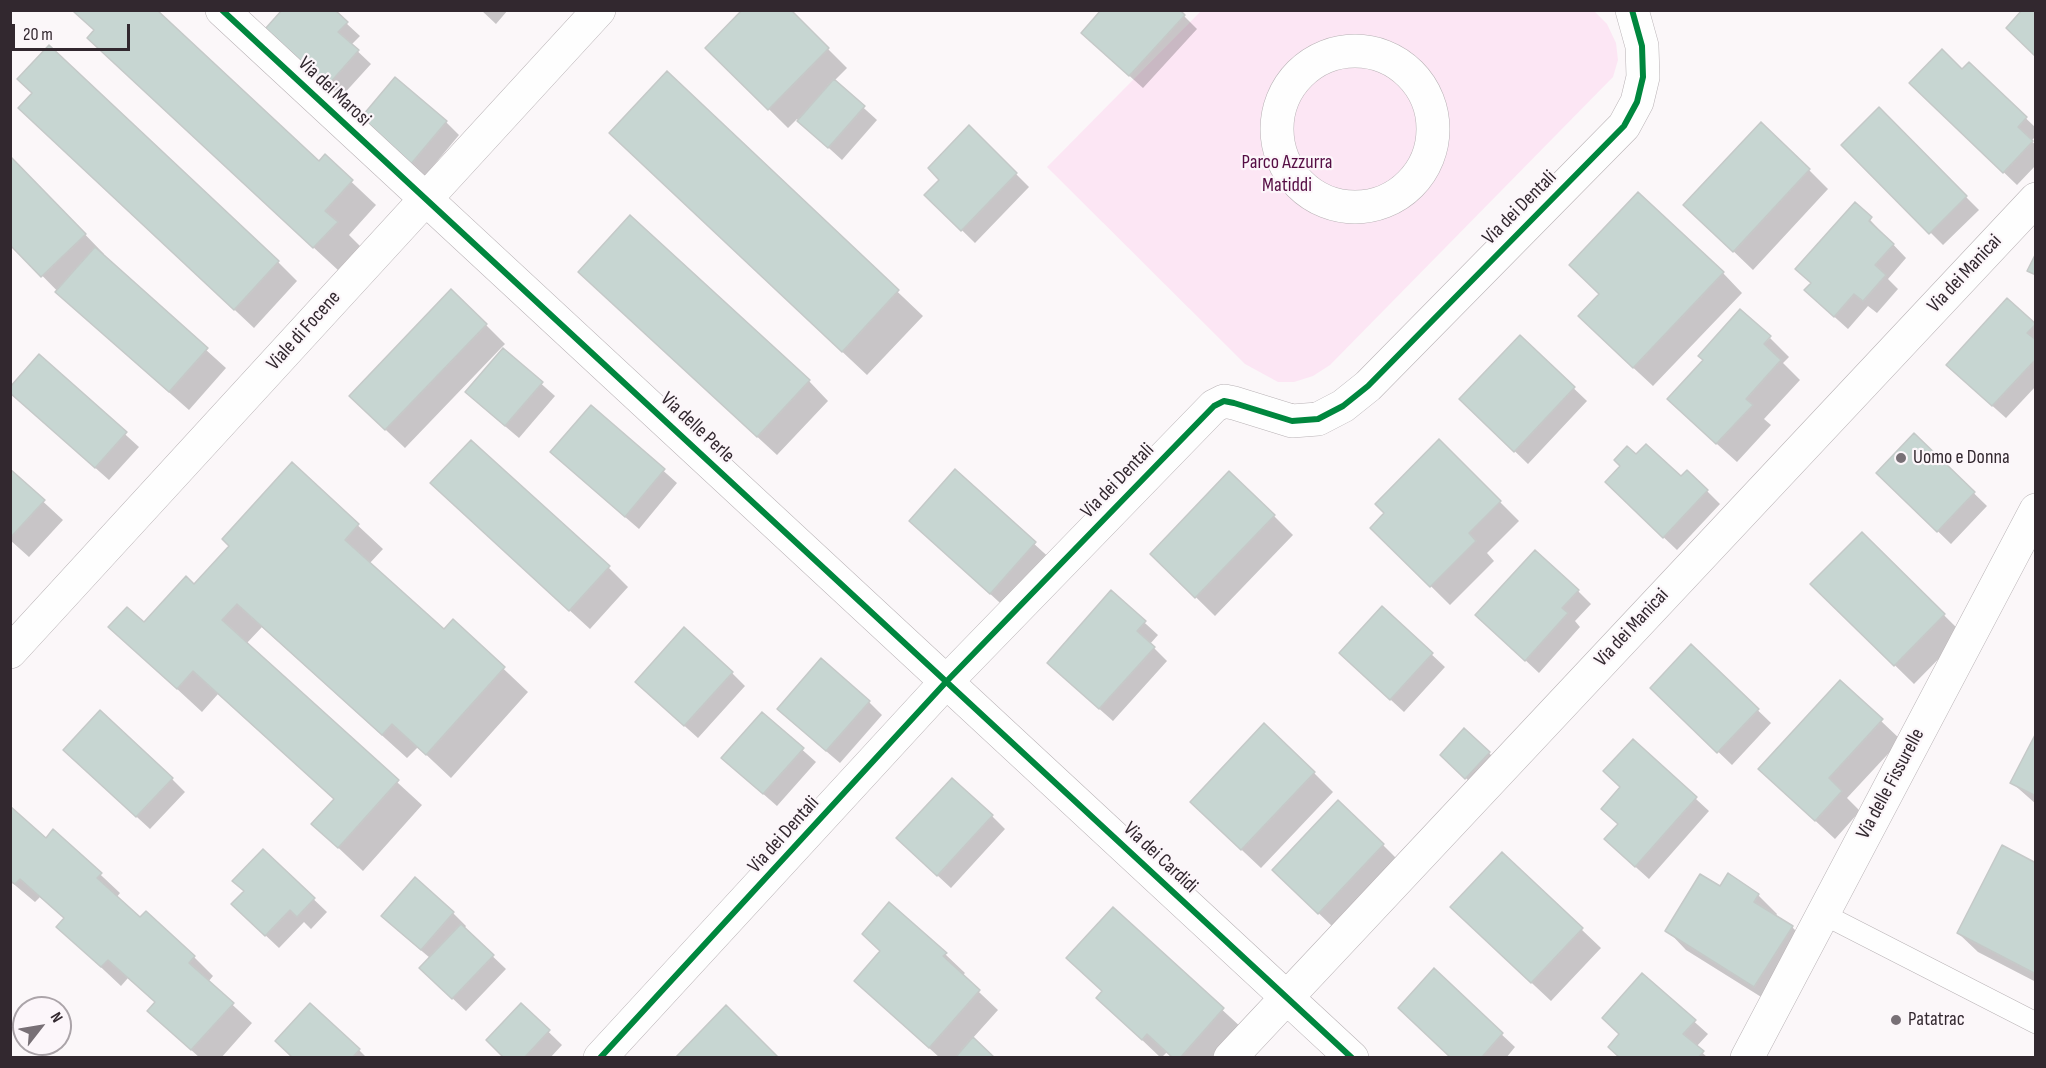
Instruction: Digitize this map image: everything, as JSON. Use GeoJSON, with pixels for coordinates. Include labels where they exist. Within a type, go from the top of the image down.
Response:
{"type":"FeatureCollection","features":[{"type":"Feature","properties":{"kind":"street","name":"Via dei Marosi"},"geometry":{"type":"LineString","coordinates":[[222,10],[424,199]]}},
{"type":"Feature","properties":{"kind":"street","name":"Viale di Focene"},"geometry":{"type":"LineString","coordinates":[[10,652],[599,10]]}},
{"type":"Feature","properties":{"kind":"street","name":"Via dei Dentali"},"geometry":{"type":"LineString","coordinates":[[600,1058],[946,682],[1218,402],[1234,403],[1292,421],[1318,419],[1343,406],[1368,386],[1624,126],[1637,102],[1643,77],[1642,46],[1632,10]]}},
{"type":"Feature","properties":{"kind":"street"},"geometry":{"type":"LineString","coordinates":[[1354,50],[1375,53],[1395,62],[1411,75],[1424,92],[1431,111],[1433,132],[1430,152],[1421,171],[1409,187],[1387,201],[1362,208],[1341,207],[1321,200],[1303,189],[1289,173],[1280,154],[1276,133],[1278,112],[1285,92],[1298,75],[1314,62],[1333,54],[1354,50]]}},
{"type":"Feature","properties":{"kind":"street","name":"Via delle Perle"},"geometry":{"type":"LineString","coordinates":[[424,199],[946,682]]}},
{"type":"Feature","properties":{"kind":"street","name":"Via dei Manicai"},"geometry":{"type":"LineString","coordinates":[[1230,1058],[2036,199]]}},
{"type":"Feature","properties":{"kind":"street","name":"Via delle Fissurelle"},"geometry":{"type":"LineString","coordinates":[[1748,1058],[2036,510]]}},
{"type":"Feature","properties":{"kind":"street","name":"Via dei Cardidi"},"geometry":{"type":"LineString","coordinates":[[946,682],[1352,1058]]}},
{"type":"Feature","properties":{"kind":"lane"},"geometry":{"type":"LineString","coordinates":[[1823,914],[2036,1023]]}},
{"type":"Feature","properties":{"kind":"green space","name":"Parco Azzurra Matiddi"},"geometry":{"type":"Polygon","coordinates":[[[1201,11],[1594,11],[1607,24],[1616,43],[1618,60],[1613,77],[1330,365],[1313,376],[1294,382],[1278,382],[1245,364],[1047,167],[1201,11]]]}},
{"type":"Feature","properties":{"kind":"building"},"geometry":{"type":"Polygon","coordinates":[[[76,10],[157,10],[319,161],[325,154],[353,180],[325,211],[338,222],[313,248],[87,38],[94,30],[74,12],[76,10]]]}},
{"type":"Feature","properties":{"kind":"building"},"geometry":{"type":"Polygon","coordinates":[[[282,10],[335,10],[348,22],[338,32],[359,50],[328,85],[265,29],[282,10]]]}},
{"type":"Feature","properties":{"kind":"building"},"geometry":{"type":"Polygon","coordinates":[[[742,10],[791,10],[829,48],[768,110],[705,48],[742,10]]]}},
{"type":"Feature","properties":{"kind":"building"},"geometry":{"type":"Polygon","coordinates":[[[1101,10],[1180,10],[1185,15],[1129,76],[1081,33],[1101,10]]]}},
{"type":"Feature","properties":{"kind":"building"},"geometry":{"type":"Polygon","coordinates":[[[2022,10],[2036,10],[2036,57],[2006,28],[2022,10]]]}},
{"type":"Feature","properties":{"kind":"building"},"geometry":{"type":"Polygon","coordinates":[[[49,45],[279,261],[234,310],[18,108],[32,93],[17,79],[49,45]]]}},
{"type":"Feature","properties":{"kind":"building"},"geometry":{"type":"Polygon","coordinates":[[[1942,49],[1962,69],[1969,62],[2027,117],[2018,127],[2033,141],[2003,173],[1909,83],[1942,49]]]}},
{"type":"Feature","properties":{"kind":"building"},"geometry":{"type":"Polygon","coordinates":[[[667,71],[899,290],[842,352],[609,133],[667,71]]]}},
{"type":"Feature","properties":{"kind":"building"},"geometry":{"type":"Polygon","coordinates":[[[395,77],[447,121],[410,165],[358,121],[395,77]]]}},
{"type":"Feature","properties":{"kind":"building"},"geometry":{"type":"Polygon","coordinates":[[[834,79],[865,106],[828,148],[797,121],[834,79]]]}},
{"type":"Feature","properties":{"kind":"building"},"geometry":{"type":"Polygon","coordinates":[[[1879,107],[1967,196],[1929,234],[1841,145],[1879,107]]]}},
{"type":"Feature","properties":{"kind":"building"},"geometry":{"type":"Polygon","coordinates":[[[1761,122],[1810,169],[1733,252],[1683,205],[1761,122]]]}},
{"type":"Feature","properties":{"kind":"building"},"geometry":{"type":"Polygon","coordinates":[[[969,125],[1017,173],[961,231],[924,195],[939,180],[928,168],[969,125]]]}},
{"type":"Feature","properties":{"kind":"building"},"geometry":{"type":"Polygon","coordinates":[[[10,156],[86,234],[41,277],[10,245],[10,156]]]}},
{"type":"Feature","properties":{"kind":"building"},"geometry":{"type":"Polygon","coordinates":[[[1638,192],[1724,272],[1633,368],[1578,316],[1599,294],[1569,265],[1638,192]]]}},
{"type":"Feature","properties":{"kind":"building"},"geometry":{"type":"Polygon","coordinates":[[[1855,202],[1872,217],[1869,221],[1894,244],[1875,265],[1886,275],[1863,301],[1854,294],[1834,317],[1804,290],[1811,283],[1795,269],[1855,202]]]}},
{"type":"Feature","properties":{"kind":"building"},"geometry":{"type":"Polygon","coordinates":[[[630,215],[810,380],[757,437],[578,272],[630,215]]]}},
{"type":"Feature","properties":{"kind":"building"},"geometry":{"type":"Polygon","coordinates":[[[95,247],[208,348],[169,392],[55,292],[95,247]]]}},
{"type":"Feature","properties":{"kind":"building"},"geometry":{"type":"Polygon","coordinates":[[[2036,253],[2036,275],[2027,271],[2036,253]]]}},
{"type":"Feature","properties":{"kind":"building"},"geometry":{"type":"Polygon","coordinates":[[[451,289],[487,324],[385,430],[349,396],[451,289]]]}},
{"type":"Feature","properties":{"kind":"building"},"geometry":{"type":"Polygon","coordinates":[[[2007,298],[2036,324],[2027,333],[2036,340],[2036,359],[1992,406],[1946,365],[2007,298]]]}},
{"type":"Feature","properties":{"kind":"building"},"geometry":{"type":"Polygon","coordinates":[[[1740,309],[1771,336],[1764,344],[1781,360],[1746,399],[1753,405],[1716,444],[1667,399],[1703,360],[1698,356],[1740,309]]]}},
{"type":"Feature","properties":{"kind":"building"},"geometry":{"type":"Polygon","coordinates":[[[1520,335],[1575,387],[1514,452],[1459,399],[1520,335]]]}},
{"type":"Feature","properties":{"kind":"building"},"geometry":{"type":"Polygon","coordinates":[[[503,348],[543,382],[505,426],[465,392],[503,348]]]}},
{"type":"Feature","properties":{"kind":"building"},"geometry":{"type":"Polygon","coordinates":[[[39,354],[127,432],[95,468],[10,393],[10,387],[39,354]]]}},
{"type":"Feature","properties":{"kind":"building"},"geometry":{"type":"Polygon","coordinates":[[[591,405],[665,469],[625,517],[550,452],[591,405]]]}},
{"type":"Feature","properties":{"kind":"building"},"geometry":{"type":"Polygon","coordinates":[[[1914,433],[1975,492],[1937,532],[1876,473],[1914,433]]]}},
{"type":"Feature","properties":{"kind":"building"},"geometry":{"type":"Polygon","coordinates":[[[1439,439],[1501,501],[1469,533],[1476,541],[1430,587],[1370,528],[1384,513],[1375,504],[1439,439]]]}},
{"type":"Feature","properties":{"kind":"building"},"geometry":{"type":"Polygon","coordinates":[[[471,440],[610,566],[569,611],[430,483],[471,440]]]}},
{"type":"Feature","properties":{"kind":"building"},"geometry":{"type":"Polygon","coordinates":[[[1646,444],[1681,476],[1687,470],[1708,490],[1663,538],[1605,482],[1620,466],[1614,460],[1627,446],[1636,454],[1646,444]]]}},
{"type":"Feature","properties":{"kind":"building"},"geometry":{"type":"Polygon","coordinates":[[[292,462],[359,524],[345,540],[444,629],[453,619],[505,667],[426,755],[392,724],[382,735],[237,604],[222,620],[399,780],[338,848],[311,824],[334,799],[193,671],[177,689],[108,627],[127,607],[144,622],[186,576],[194,584],[229,546],[222,539],[292,462]]]}},
{"type":"Feature","properties":{"kind":"building"},"geometry":{"type":"Polygon","coordinates":[[[10,469],[45,500],[10,538],[10,469]]]}},
{"type":"Feature","properties":{"kind":"building"},"geometry":{"type":"Polygon","coordinates":[[[955,469],[1036,542],[990,594],[909,521],[955,469]]]}},
{"type":"Feature","properties":{"kind":"building"},"geometry":{"type":"Polygon","coordinates":[[[1229,471],[1275,515],[1195,598],[1150,554],[1229,471]]]}},
{"type":"Feature","properties":{"kind":"building"},"geometry":{"type":"Polygon","coordinates":[[[1862,532],[1945,614],[1894,666],[1810,584],[1862,532]]]}},
{"type":"Feature","properties":{"kind":"building"},"geometry":{"type":"Polygon","coordinates":[[[1535,550],[1579,590],[1562,608],[1568,613],[1525,661],[1475,615],[1535,550]]]}},
{"type":"Feature","properties":{"kind":"building"},"geometry":{"type":"Polygon","coordinates":[[[1111,590],[1146,621],[1137,631],[1155,647],[1099,709],[1047,663],[1111,590]]]}},
{"type":"Feature","properties":{"kind":"building"},"geometry":{"type":"Polygon","coordinates":[[[1382,606],[1433,653],[1390,700],[1339,653],[1382,606]]]}},
{"type":"Feature","properties":{"kind":"building"},"geometry":{"type":"Polygon","coordinates":[[[684,627],[733,672],[684,726],[635,682],[684,627]]]}},
{"type":"Feature","properties":{"kind":"building"},"geometry":{"type":"Polygon","coordinates":[[[1691,644],[1759,709],[1717,753],[1650,688],[1691,644]]]}},
{"type":"Feature","properties":{"kind":"building"},"geometry":{"type":"Polygon","coordinates":[[[821,658],[870,701],[826,751],[777,709],[821,658]]]}},
{"type":"Feature","properties":{"kind":"building"},"geometry":{"type":"Polygon","coordinates":[[[1840,680],[1883,719],[1829,778],[1842,791],[1815,821],[1758,769],[1840,680]]]}},
{"type":"Feature","properties":{"kind":"building"},"geometry":{"type":"Polygon","coordinates":[[[100,710],[173,778],[136,817],[63,750],[100,710]]]}},
{"type":"Feature","properties":{"kind":"building"},"geometry":{"type":"Polygon","coordinates":[[[762,712],[804,748],[763,794],[721,758],[762,712]]]}},
{"type":"Feature","properties":{"kind":"building"},"geometry":{"type":"Polygon","coordinates":[[[1264,723],[1315,772],[1241,850],[1190,802],[1264,723]]]}},
{"type":"Feature","properties":{"kind":"building"},"geometry":{"type":"Polygon","coordinates":[[[1464,728],[1490,752],[1465,779],[1440,755],[1464,728]]]}},
{"type":"Feature","properties":{"kind":"building"},"geometry":{"type":"Polygon","coordinates":[[[2036,733],[2036,796],[2010,783],[2036,733]]]}},
{"type":"Feature","properties":{"kind":"building"},"geometry":{"type":"Polygon","coordinates":[[[1633,739],[1697,797],[1635,867],[1604,839],[1618,824],[1601,809],[1620,787],[1603,771],[1633,739]]]}},
{"type":"Feature","properties":{"kind":"building"},"geometry":{"type":"Polygon","coordinates":[[[952,778],[993,815],[937,876],[896,838],[952,778]]]}},
{"type":"Feature","properties":{"kind":"building"},"geometry":{"type":"Polygon","coordinates":[[[1338,800],[1384,844],[1318,914],[1272,870],[1338,800]]]}},
{"type":"Feature","properties":{"kind":"building"},"geometry":{"type":"Polygon","coordinates":[[[10,806],[46,838],[53,829],[102,873],[97,878],[140,917],[146,911],[195,956],[189,963],[234,1003],[191,1050],[147,1011],[155,1002],[108,960],[101,967],[56,927],[64,918],[20,879],[15,884],[10,881],[10,806]]]}},
{"type":"Feature","properties":{"kind":"building"},"geometry":{"type":"Polygon","coordinates":[[[2002,845],[2036,863],[2036,974],[1957,933],[2002,845]]]}},
{"type":"Feature","properties":{"kind":"building"},"geometry":{"type":"Polygon","coordinates":[[[263,849],[315,898],[297,917],[290,910],[265,936],[231,904],[244,891],[232,881],[263,849]]]}},
{"type":"Feature","properties":{"kind":"building"},"geometry":{"type":"Polygon","coordinates":[[[1502,852],[1583,928],[1531,983],[1450,907],[1502,852]]]}},
{"type":"Feature","properties":{"kind":"building"},"geometry":{"type":"Polygon","coordinates":[[[1728,873],[1759,894],[1754,902],[1793,926],[1754,987],[1665,931],[1700,874],[1720,886],[1728,873]]]}},
{"type":"Feature","properties":{"kind":"building"},"geometry":{"type":"Polygon","coordinates":[[[415,877],[454,912],[421,950],[381,916],[415,877]]]}},
{"type":"Feature","properties":{"kind":"building"},"geometry":{"type":"Polygon","coordinates":[[[889,902],[947,953],[943,956],[980,990],[929,1048],[854,981],[880,951],[862,934],[889,902]]]}},
{"type":"Feature","properties":{"kind":"building"},"geometry":{"type":"Polygon","coordinates":[[[1113,907],[1224,1008],[1180,1058],[1173,1058],[1147,1034],[1142,1040],[1096,998],[1102,991],[1066,958],[1113,907]]]}},
{"type":"Feature","properties":{"kind":"building"},"geometry":{"type":"Polygon","coordinates":[[[461,924],[494,955],[452,999],[419,968],[461,924]]]}},
{"type":"Feature","properties":{"kind":"building"},"geometry":{"type":"Polygon","coordinates":[[[1434,968],[1503,1033],[1481,1058],[1451,1058],[1398,1008],[1434,968]]]}},
{"type":"Feature","properties":{"kind":"building"},"geometry":{"type":"Polygon","coordinates":[[[1642,973],[1696,1020],[1683,1034],[1704,1051],[1698,1058],[1620,1058],[1608,1047],[1619,1034],[1602,1018],[1642,973]]]}},
{"type":"Feature","properties":{"kind":"building"},"geometry":{"type":"Polygon","coordinates":[[[310,1003],[360,1049],[352,1058],[293,1058],[275,1041],[310,1003]]]}},
{"type":"Feature","properties":{"kind":"building"},"geometry":{"type":"Polygon","coordinates":[[[521,1003],[550,1030],[524,1058],[504,1058],[486,1040],[521,1003]]]}},
{"type":"Feature","properties":{"kind":"building"},"geometry":{"type":"Polygon","coordinates":[[[726,1005],[779,1058],[675,1058],[726,1005]]]}},
{"type":"Feature","properties":{"kind":"building"},"geometry":{"type":"Polygon","coordinates":[[[973,1037],[995,1058],[955,1058],[973,1037]]]}},
{"type":"Feature","properties":{"kind":"cycle path"},"geometry":{"type":"LineString","coordinates":[[222,10],[1352,1058]]}},
{"type":"Feature","properties":{"kind":"cycle path"},"geometry":{"type":"LineString","coordinates":[[600,1058],[946,682],[1214,406],[1224,401],[1292,421],[1318,419],[1343,406],[1368,386],[1624,126],[1637,102],[1643,77],[1642,46],[1632,10]]}},
{"type":"Feature","properties":{"kind":"place","name":"Uomo e Donna"},"geometry":{"type":"Point","coordinates":[1901,458]}},
{"type":"Feature","properties":{"kind":"place","name":"Patatrac"},"geometry":{"type":"Point","coordinates":[1896,1020]}}]}
